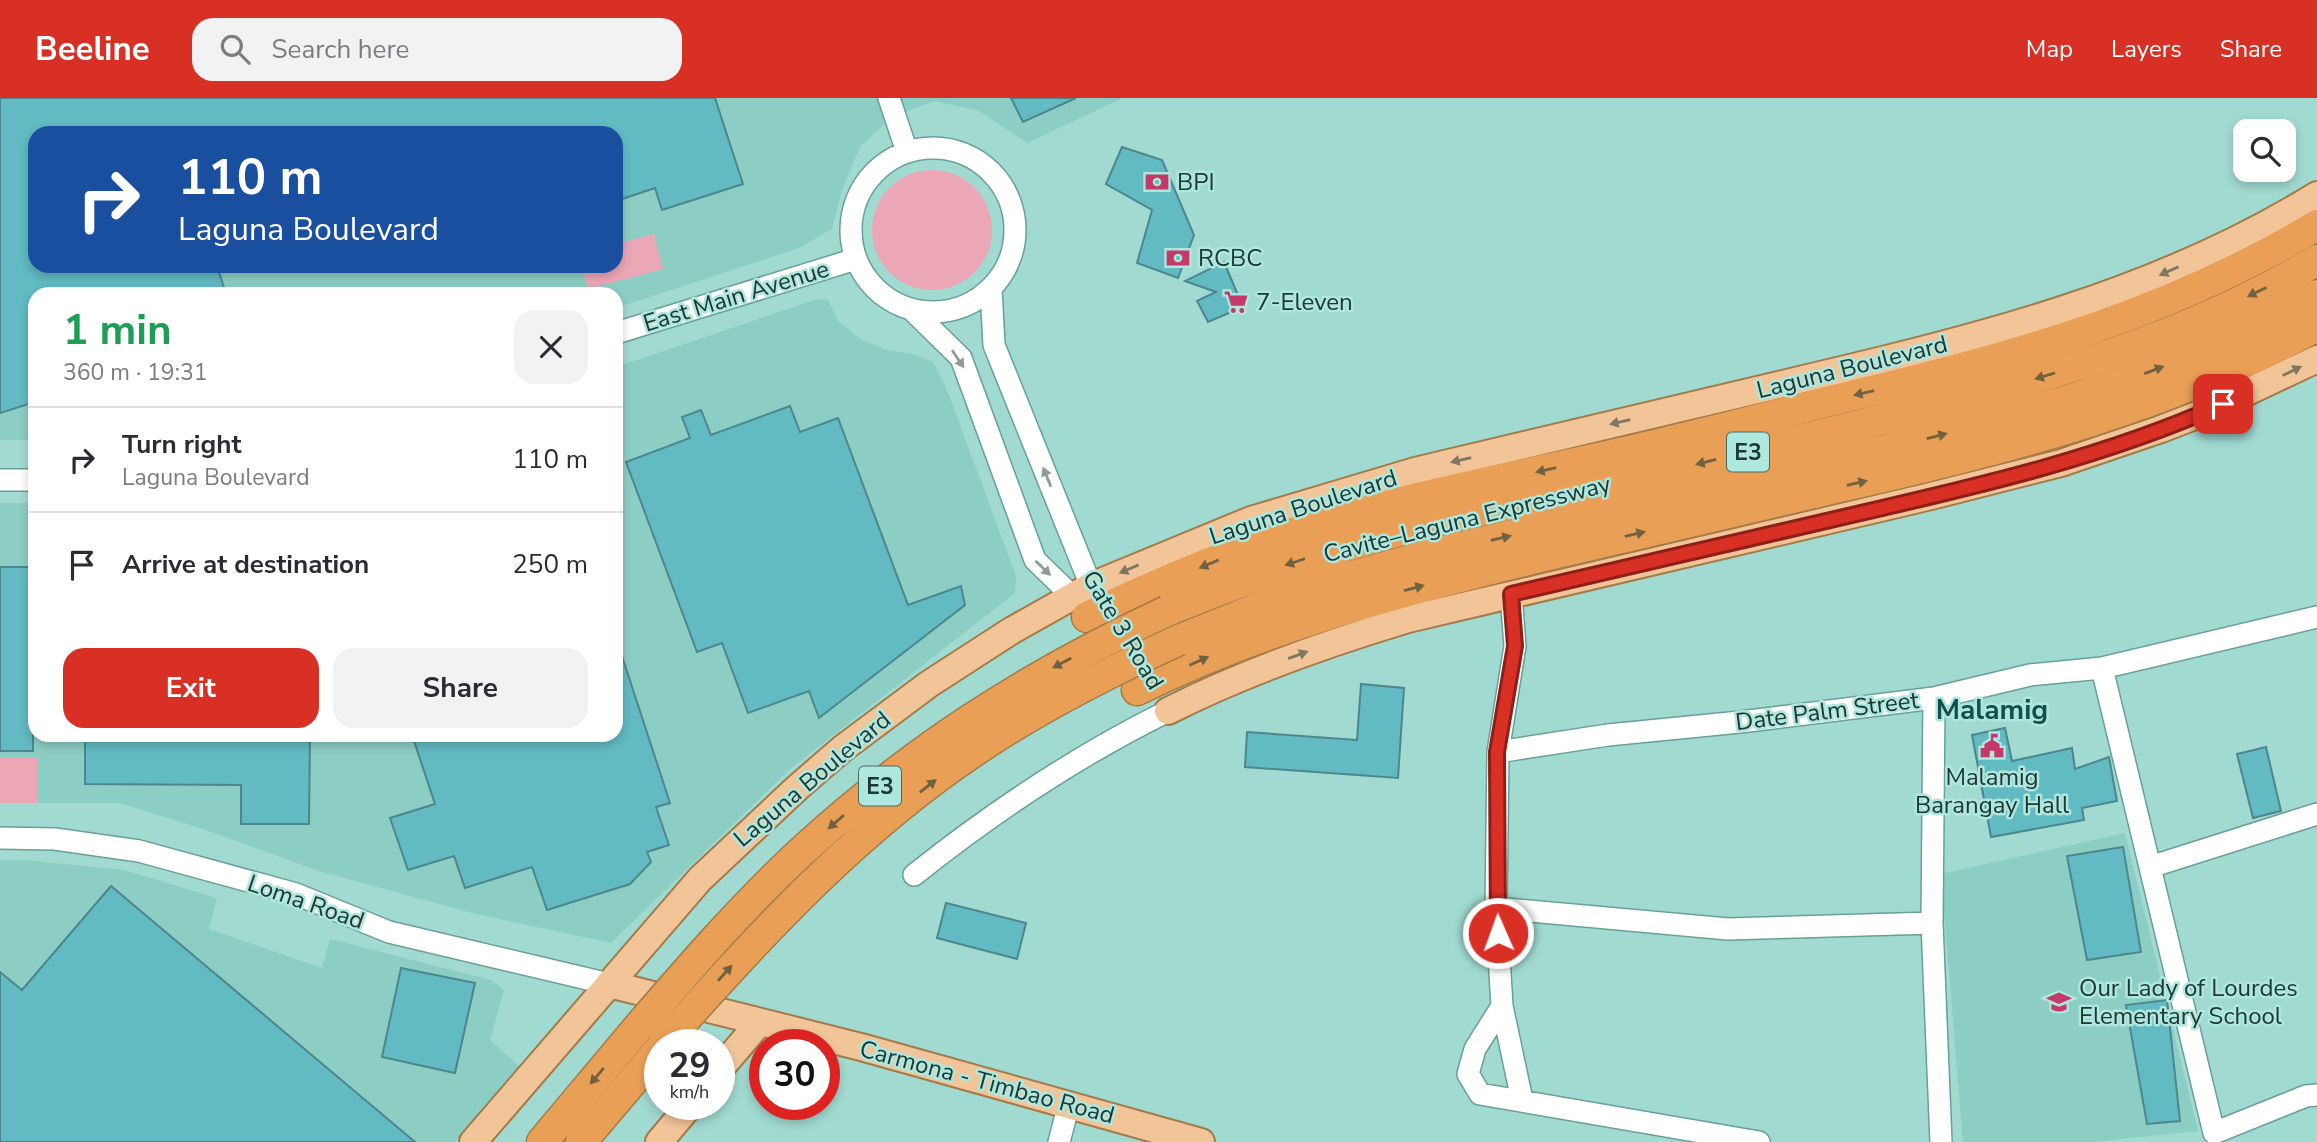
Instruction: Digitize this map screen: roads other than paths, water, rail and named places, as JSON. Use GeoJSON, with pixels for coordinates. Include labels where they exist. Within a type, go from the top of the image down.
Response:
{"type":"FeatureCollection","features":[{"type":"Feature","properties":{"kind":"highway"},"geometry":{"type":"LineString","coordinates":[[1089,601],[1348,516],[1646,447],[2040,347],[2163,303],[2248,264],[2317,225]]}},
{"type":"Feature","properties":{"kind":"highway","name":"Cavite–Laguna Expressway"},"geometry":{"type":"LineString","coordinates":[[542,1142],[702,953],[801,853],[919,755],[970,718],[1049,670],[1167,611],[1266,572],[1429,523],[1670,471],[2048,375],[2168,332],[2268,287],[2317,260]]}},
{"type":"Feature","properties":{"kind":"highway","name":"Cavite–Laguna Expressway"},"geometry":{"type":"LineString","coordinates":[[677,1029],[738,959],[810,886],[865,836],[923,789],[973,752],[1034,713],[1179,640],[1278,600],[1438,552],[1888,449],[2069,400],[2225,341],[2317,295]]}},
{"type":"Feature","properties":{"kind":"highway"},"geometry":{"type":"LineString","coordinates":[[1148,685],[1255,638],[1412,589],[2023,443],[2176,390],[2317,326]]}},
{"type":"Feature","properties":{"kind":"highway","name":"Cavite–Laguna Expressway"},"geometry":{"type":"LineString","coordinates":[[581,1142],[644,1067]]}},
{"type":"Feature","properties":{"kind":"main road","name":"Laguna Boulevard"},"geometry":{"type":"LineString","coordinates":[[473,1142],[700,880],[769,813],[842,749],[929,684],[1214,534],[1357,486],[1887,359],[2028,322],[2080,306],[2168,271],[2252,232],[2317,195]]}},
{"type":"Feature","properties":{"kind":"main road"},"geometry":{"type":"LineString","coordinates":[[1168,711],[1211,689],[1323,645],[1408,619],[2061,463],[2205,412],[2317,359]]}},
{"type":"Feature","properties":{"kind":"main road","name":"Gate 3 Road"},"geometry":{"type":"LineString","coordinates":[[1089,601],[1168,711]]}},
{"type":"Feature","properties":{"kind":"main road","name":"Carmona - Timbao Road"},"geometry":{"type":"LineString","coordinates":[[609,984],[861,1047],[1201,1142]]}},
{"type":"Feature","properties":{"kind":"main road"},"geometry":{"type":"LineString","coordinates":[[735,1051],[760,1022]]}},
{"type":"Feature","properties":{"kind":"main road"},"geometry":{"type":"LineString","coordinates":[[659,1142],[678,1120]]}},
{"type":"Feature","properties":{"kind":"street"},"geometry":{"type":"LineString","coordinates":[[889,98],[907,152]]}},
{"type":"Feature","properties":{"kind":"street"},"geometry":{"type":"LineString","coordinates":[[920,148],[942,148],[963,153],[982,164],[999,179],[1014,212],[1016,234],[1007,268],[991,289],[971,303],[948,311],[911,309],[893,302],[864,276],[852,245],[851,218],[860,192],[876,170],[887,161],[907,152],[920,148]]}},
{"type":"Feature","properties":{"kind":"street","name":"East Main Avenue"},"geometry":{"type":"LineString","coordinates":[[623,331],[856,259]]}},
{"type":"Feature","properties":{"kind":"street","name":"Gate 3 Road"},"geometry":{"type":"LineString","coordinates":[[991,289],[994,345],[1089,601]]}},
{"type":"Feature","properties":{"kind":"street","name":"Gate 3 Road"},"geometry":{"type":"LineString","coordinates":[[911,309],[961,358],[1034,560],[1089,601]]}},
{"type":"Feature","properties":{"kind":"street"},"geometry":{"type":"LineString","coordinates":[[0,480],[28,480]]}},
{"type":"Feature","properties":{"kind":"street"},"geometry":{"type":"LineString","coordinates":[[1511,594],[1515,646],[1497,752],[1496,908],[1502,1006],[1522,1101]]}},
{"type":"Feature","properties":{"kind":"street","name":"Date Palm Street"},"geometry":{"type":"LineString","coordinates":[[1497,752],[1608,735],[1934,698],[2029,675],[2102,667],[2317,617]]}},
{"type":"Feature","properties":{"kind":"street"},"geometry":{"type":"LineString","coordinates":[[2102,667],[2150,867],[2209,1138],[2306,1096],[2317,1096]]}},
{"type":"Feature","properties":{"kind":"street"},"geometry":{"type":"LineString","coordinates":[[1934,698],[1932,923],[1941,1142]]}},
{"type":"Feature","properties":{"kind":"street"},"geometry":{"type":"LineString","coordinates":[[914,875],[970,830],[1076,761],[1168,711]]}},
{"type":"Feature","properties":{"kind":"street"},"geometry":{"type":"LineString","coordinates":[[2150,867],[2317,814]]}},
{"type":"Feature","properties":{"kind":"street","name":"Loma Road"},"geometry":{"type":"LineString","coordinates":[[0,838],[55,839],[139,850],[296,894],[389,932],[609,984]]}},
{"type":"Feature","properties":{"kind":"street"},"geometry":{"type":"LineString","coordinates":[[1496,908],[1728,929],[1932,923]]}},
{"type":"Feature","properties":{"kind":"street"},"geometry":{"type":"LineString","coordinates":[[1502,1006],[1475,1049],[1468,1074],[1480,1094],[1759,1142]]}},
{"type":"Feature","properties":{"kind":"street"},"geometry":{"type":"LineString","coordinates":[[1059,1142],[1069,1104]]}},
{"type":"Feature","properties":{"kind":"place","name":"BPI"},"geometry":{"type":"Point","coordinates":[1157,182]}},
{"type":"Feature","properties":{"kind":"place","name":"RCBC"},"geometry":{"type":"Point","coordinates":[1178,258]}},
{"type":"Feature","properties":{"kind":"place","name":"7-Eleven"},"geometry":{"type":"Point","coordinates":[1236,302]}},
{"type":"Feature","properties":{"kind":"place","name":"Malamig Barangay Hall"},"geometry":{"type":"Point","coordinates":[1992,746]}},
{"type":"Feature","properties":{"kind":"place","name":"Our Lady of Lourdes Elementary School"},"geometry":{"type":"Point","coordinates":[2059,1002]}},
{"type":"Feature","properties":{"kind":"district","name":"Malamig"},"geometry":{"type":"Point","coordinates":[1992,710]}}]}
